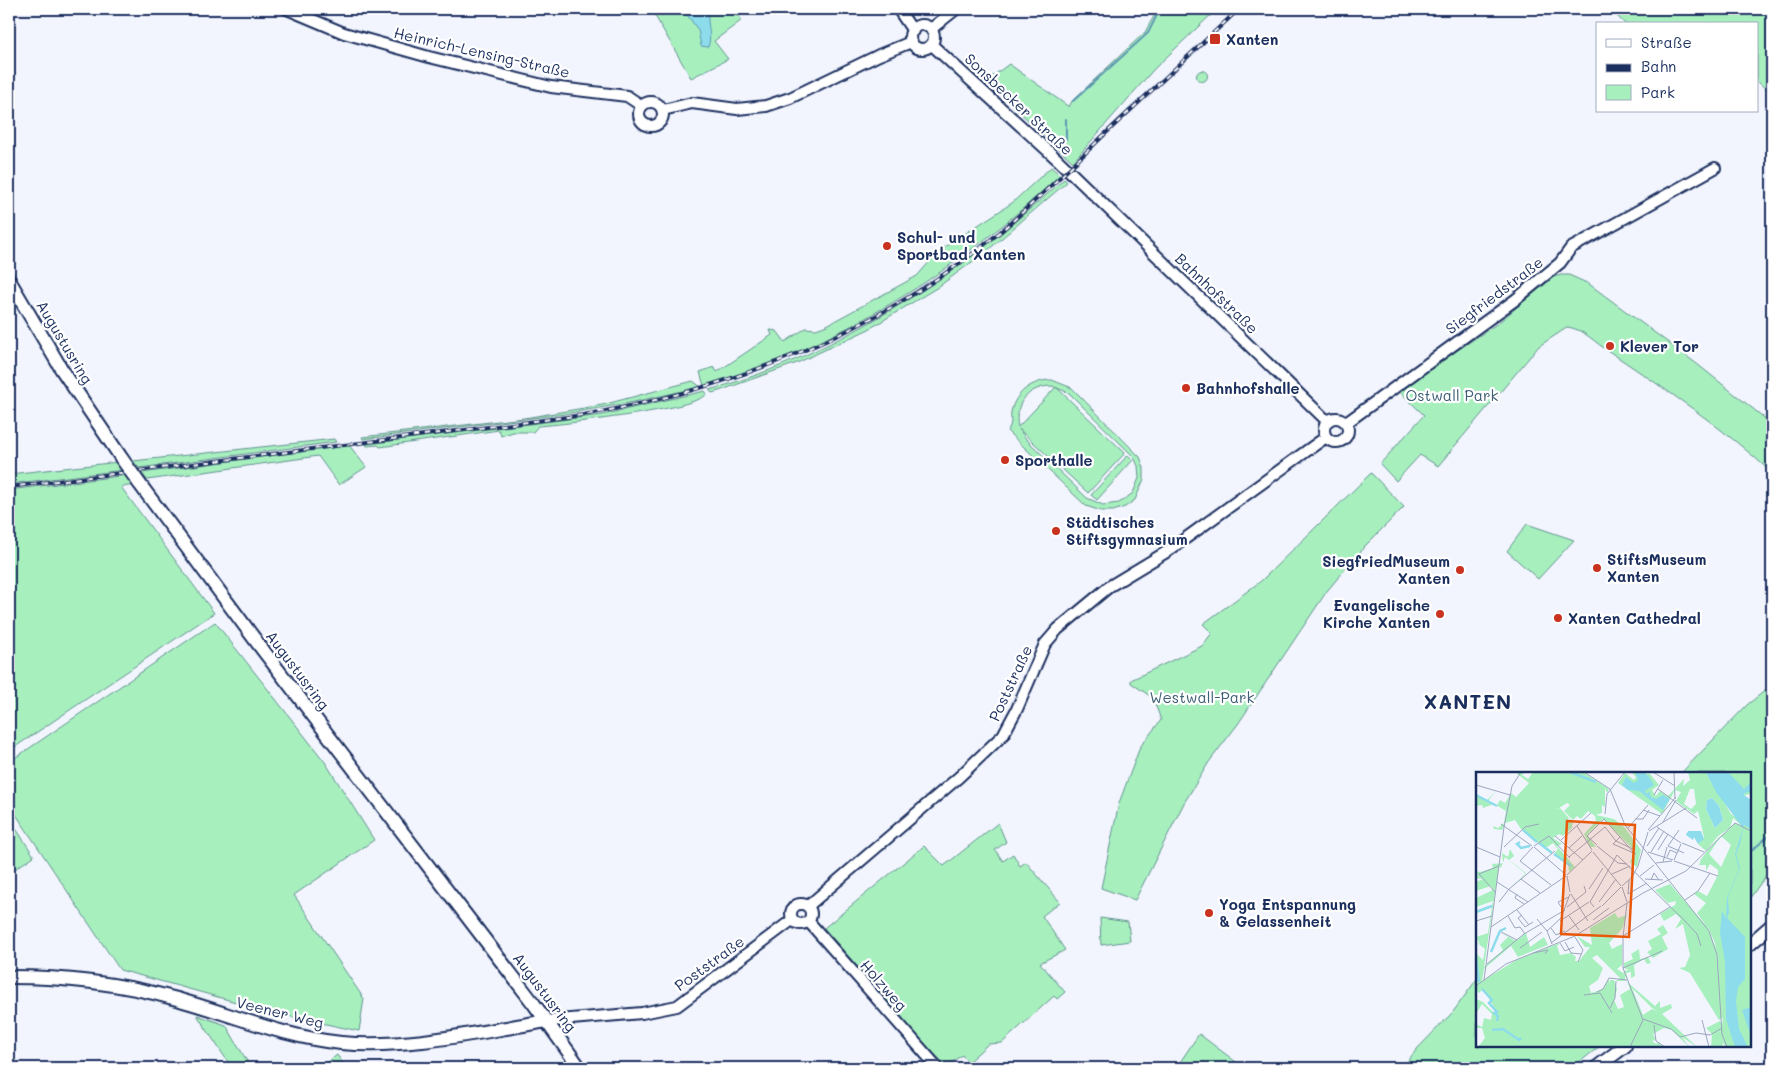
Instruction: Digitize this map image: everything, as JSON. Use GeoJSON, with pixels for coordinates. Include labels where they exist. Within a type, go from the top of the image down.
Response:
{"type":"FeatureCollection","features":[{"type":"Feature","properties":{"kind":"main road","name":"Augustusring"},"geometry":{"type":"LineString","coordinates":[[9,280],[62,370],[139,483],[259,645],[580,1068]]}},
{"type":"Feature","properties":{"kind":"main road"},"geometry":{"type":"LineString","coordinates":[[1751,943],[1772,925]]}},
{"type":"Feature","properties":{"kind":"main road","name":"Veener Weg"},"geometry":{"type":"LineString","coordinates":[[9,977],[83,980],[145,990],[287,1034],[340,1043],[413,1042],[546,1021]]}},
{"type":"Feature","properties":{"kind":"main road"},"geometry":{"type":"LineString","coordinates":[[1596,1068],[1624,1047]]}},
{"type":"Feature","properties":{"kind":"street","name":"Heinrich-Lensing-Straße"},"geometry":{"type":"LineString","coordinates":[[287,9],[344,33],[420,55],[551,87],[627,96],[642,106]]}},
{"type":"Feature","properties":{"kind":"street"},"geometry":{"type":"LineString","coordinates":[[898,9],[921,28],[934,35],[932,45],[922,50],[911,42]]}},
{"type":"Feature","properties":{"kind":"street"},"geometry":{"type":"LineString","coordinates":[[906,9],[921,28]]}},
{"type":"Feature","properties":{"kind":"street"},"geometry":{"type":"LineString","coordinates":[[663,110],[692,103],[737,109],[766,106],[790,98],[911,42],[921,28],[956,9]]}},
{"type":"Feature","properties":{"kind":"street","name":"Sonsbecker Straße"},"geometry":{"type":"LineString","coordinates":[[932,45],[1085,186]]}},
{"type":"Feature","properties":{"kind":"street"},"geometry":{"type":"LineString","coordinates":[[654,102],[663,110],[661,121],[651,126],[641,120],[639,113],[642,106],[654,102]]}},
{"type":"Feature","properties":{"kind":"street","name":"Siegfriedstraße"},"geometry":{"type":"LineString","coordinates":[[1346,424],[1515,300],[1560,263],[1571,248],[1715,168]]}},
{"type":"Feature","properties":{"kind":"street","name":"Bahnhofstraße"},"geometry":{"type":"LineString","coordinates":[[1085,186],[1327,421]]}},
{"type":"Feature","properties":{"kind":"street"},"geometry":{"type":"LineString","coordinates":[[1337,418],[1346,424],[1347,434],[1344,439],[1334,442],[1326,437],[1324,429],[1327,421],[1337,418]]}},
{"type":"Feature","properties":{"kind":"street","name":"Poststraße"},"geometry":{"type":"LineString","coordinates":[[546,1021],[642,1013],[677,1006],[792,920],[792,909],[804,904],[808,906],[959,776],[1003,735],[1017,709],[1045,644],[1058,630],[1110,586],[1168,551],[1326,437]]}},
{"type":"Feature","properties":{"kind":"street"},"geometry":{"type":"LineString","coordinates":[[792,920],[800,925],[809,922],[812,917],[808,906]]}},
{"type":"Feature","properties":{"kind":"street","name":"Holzweg"},"geometry":{"type":"LineString","coordinates":[[809,922],[938,1068]]}},
{"type":"Feature","properties":{"kind":"green space"},"geometry":{"type":"Polygon","coordinates":[[[651,9],[733,9],[742,20],[714,41],[728,59],[691,78],[651,9]]]}},
{"type":"Feature","properties":{"kind":"green space"},"geometry":{"type":"Polygon","coordinates":[[[1158,9],[1217,9],[1154,69],[1073,162],[986,81],[1009,64],[1069,107],[1072,101],[1145,32],[1158,9]]]}},
{"type":"Feature","properties":{"kind":"green space"},"geometry":{"type":"Polygon","coordinates":[[[1610,9],[1772,9],[1772,94],[1758,82],[1758,22],[1623,22],[1610,9]]]}},
{"type":"Feature","properties":{"kind":"green space"},"geometry":{"type":"Polygon","coordinates":[[[1202,70],[1208,76],[1202,82],[1196,76],[1202,70]]]}},
{"type":"Feature","properties":{"kind":"green space"},"geometry":{"type":"Polygon","coordinates":[[[1051,167],[1060,175],[1021,210],[981,243],[894,302],[802,350],[704,386],[700,372],[714,367],[717,372],[772,335],[770,330],[777,331],[785,342],[806,328],[816,329],[827,325],[917,276],[940,250],[1012,203],[1051,167]]]}},
{"type":"Feature","properties":{"kind":"green space"},"geometry":{"type":"Polygon","coordinates":[[[1064,179],[1067,182],[987,251],[938,287],[869,329],[797,363],[719,391],[712,393],[709,390],[759,374],[807,354],[853,332],[898,306],[984,246],[1064,179]]]}},
{"type":"Feature","properties":{"kind":"green space","name":"Ostwall Park"},"geometry":{"type":"Polygon","coordinates":[[[1569,275],[1589,284],[1697,364],[1772,424],[1772,473],[1734,440],[1694,410],[1585,334],[1568,327],[1539,346],[1438,466],[1420,455],[1396,481],[1380,464],[1424,415],[1400,392],[1437,364],[1498,323],[1553,277],[1569,275]]]}},
{"type":"Feature","properties":{"kind":"green space"},"geometry":{"type":"Polygon","coordinates":[[[1052,380],[1072,388],[1140,457],[1144,468],[1144,479],[1135,500],[1125,507],[1113,511],[1101,511],[1086,506],[1007,431],[1011,424],[1011,412],[1016,399],[1026,388],[1038,382],[1052,380]],[[1044,387],[1030,393],[1020,404],[1017,419],[1018,427],[1056,387],[1044,387]],[[1057,388],[1125,453],[1088,493],[1019,429],[1026,439],[1087,498],[1103,505],[1119,503],[1133,493],[1139,478],[1138,466],[1134,457],[1069,393],[1057,388]]]}},
{"type":"Feature","properties":{"kind":"green space"},"geometry":{"type":"Polygon","coordinates":[[[693,381],[701,387],[629,403],[564,414],[363,439],[362,437],[524,418],[602,405],[693,381]]]}},
{"type":"Feature","properties":{"kind":"green space"},"geometry":{"type":"Polygon","coordinates":[[[705,391],[707,394],[697,400],[655,411],[538,426],[533,432],[513,432],[501,436],[499,430],[380,447],[378,445],[367,446],[366,444],[602,415],[705,391]]]}},
{"type":"Feature","properties":{"kind":"green space"},"geometry":{"type":"Polygon","coordinates":[[[334,439],[336,442],[139,468],[133,461],[334,439]]]}},
{"type":"Feature","properties":{"kind":"green space"},"geometry":{"type":"Polygon","coordinates":[[[349,445],[366,467],[339,485],[318,456],[147,480],[142,473],[349,445]]]}},
{"type":"Feature","properties":{"kind":"green space"},"geometry":{"type":"Polygon","coordinates":[[[1128,455],[1133,460],[1097,500],[1091,495],[1128,455]]]}},
{"type":"Feature","properties":{"kind":"green space"},"geometry":{"type":"Polygon","coordinates":[[[119,462],[124,470],[9,484],[9,474],[119,462]]]}},
{"type":"Feature","properties":{"kind":"green space","name":"Westwall-Park"},"geometry":{"type":"Polygon","coordinates":[[[1371,473],[1404,507],[1363,548],[1327,591],[1238,724],[1209,762],[1184,803],[1135,900],[1101,888],[1119,803],[1140,747],[1161,720],[1153,698],[1131,683],[1131,680],[1202,646],[1212,633],[1203,624],[1261,581],[1371,473]]]}},
{"type":"Feature","properties":{"kind":"green space"},"geometry":{"type":"Polygon","coordinates":[[[128,475],[136,485],[121,487],[214,613],[9,751],[9,490],[128,475]]]}},
{"type":"Feature","properties":{"kind":"green space"},"geometry":{"type":"Polygon","coordinates":[[[1527,524],[1574,540],[1538,579],[1507,551],[1527,524]]]}},
{"type":"Feature","properties":{"kind":"green space"},"geometry":{"type":"Polygon","coordinates":[[[215,622],[325,762],[374,840],[294,895],[364,999],[359,1031],[283,1015],[120,970],[9,804],[9,762],[215,622]]]}},
{"type":"Feature","properties":{"kind":"green space"},"geometry":{"type":"Polygon","coordinates":[[[1772,685],[1772,867],[1751,897],[1751,772],[1682,772],[1747,705],[1772,685]]]}},
{"type":"Feature","properties":{"kind":"green space"},"geometry":{"type":"Polygon","coordinates":[[[9,818],[34,856],[9,873],[9,818]]]}},
{"type":"Feature","properties":{"kind":"green space"},"geometry":{"type":"Polygon","coordinates":[[[998,823],[1006,842],[995,850],[1003,861],[1013,854],[1020,866],[1026,862],[1060,902],[1042,916],[1065,950],[1040,963],[1065,992],[1057,999],[1054,996],[1002,1043],[988,1044],[968,1062],[962,1055],[947,1066],[929,1049],[824,928],[924,846],[944,866],[998,823]]]}},
{"type":"Feature","properties":{"kind":"green space"},"geometry":{"type":"Polygon","coordinates":[[[1100,918],[1128,922],[1130,941],[1101,945],[1100,918]]]}},
{"type":"Feature","properties":{"kind":"green space"},"geometry":{"type":"Polygon","coordinates":[[[1476,980],[1476,1047],[1599,1047],[1572,1068],[1402,1068],[1417,1049],[1453,1012],[1476,980]]]}},
{"type":"Feature","properties":{"kind":"green space"},"geometry":{"type":"Polygon","coordinates":[[[197,1015],[226,1025],[251,1068],[232,1068],[197,1015]]]}},
{"type":"Feature","properties":{"kind":"green space"},"geometry":{"type":"Polygon","coordinates":[[[1199,1034],[1244,1068],[1176,1068],[1199,1034]]]}},
{"type":"Feature","properties":{"kind":"green space"},"geometry":{"type":"Polygon","coordinates":[[[337,1055],[346,1068],[320,1068],[337,1055]]]}},
{"type":"Feature","properties":{"kind":"water"},"geometry":{"type":"Polygon","coordinates":[[[683,9],[709,9],[710,37],[708,47],[701,46],[698,30],[683,9]]]}},
{"type":"Feature","properties":{"kind":"waterway"},"geometry":{"type":"LineString","coordinates":[[1073,101],[1148,33],[1160,9]]}},
{"type":"Feature","properties":{"kind":"waterway"},"geometry":{"type":"LineString","coordinates":[[1066,119],[1066,139]]}},
{"type":"Feature","properties":{"kind":"waterway"},"geometry":{"type":"LineString","coordinates":[[1751,851],[1772,833]]}},
{"type":"Feature","properties":{"kind":"railway"},"geometry":{"type":"LineString","coordinates":[[9,487],[583,415],[639,404],[750,372],[803,351],[855,327],[905,299],[953,268],[999,233],[1026,209],[1239,9]]}},
{"type":"Feature","properties":{"kind":"place","name":"Xanten"},"geometry":{"type":"Point","coordinates":[1215,39]}},
{"type":"Feature","properties":{"kind":"place","name":"Schul- und Sportbad Xanten"},"geometry":{"type":"Point","coordinates":[887,246]}},
{"type":"Feature","properties":{"kind":"place","name":"Klever Tor"},"geometry":{"type":"Point","coordinates":[1610,346]}},
{"type":"Feature","properties":{"kind":"place","name":"Bahnhofshalle"},"geometry":{"type":"Point","coordinates":[1186,388]}},
{"type":"Feature","properties":{"kind":"place","name":"Sporthalle"},"geometry":{"type":"Point","coordinates":[1005,460]}},
{"type":"Feature","properties":{"kind":"place","name":"Städtisches Stiftsgymnasium"},"geometry":{"type":"Point","coordinates":[1056,531]}},
{"type":"Feature","properties":{"kind":"place","name":"StiftsMuseum Xanten"},"geometry":{"type":"Point","coordinates":[1597,568]}},
{"type":"Feature","properties":{"kind":"place","name":"SiegfriedMuseum Xanten"},"geometry":{"type":"Point","coordinates":[1460,570]}},
{"type":"Feature","properties":{"kind":"place","name":"Evangelische Kirche Xanten"},"geometry":{"type":"Point","coordinates":[1440,614]}},
{"type":"Feature","properties":{"kind":"place","name":"Xanten Cathedral"},"geometry":{"type":"Point","coordinates":[1558,618]}},
{"type":"Feature","properties":{"kind":"place","name":"Yoga Entspannung & Gelassenheit"},"geometry":{"type":"Point","coordinates":[1209,913]}},
{"type":"Feature","properties":{"kind":"district","name":"XANTEN"},"geometry":{"type":"Point","coordinates":[1468,701]}}]}
